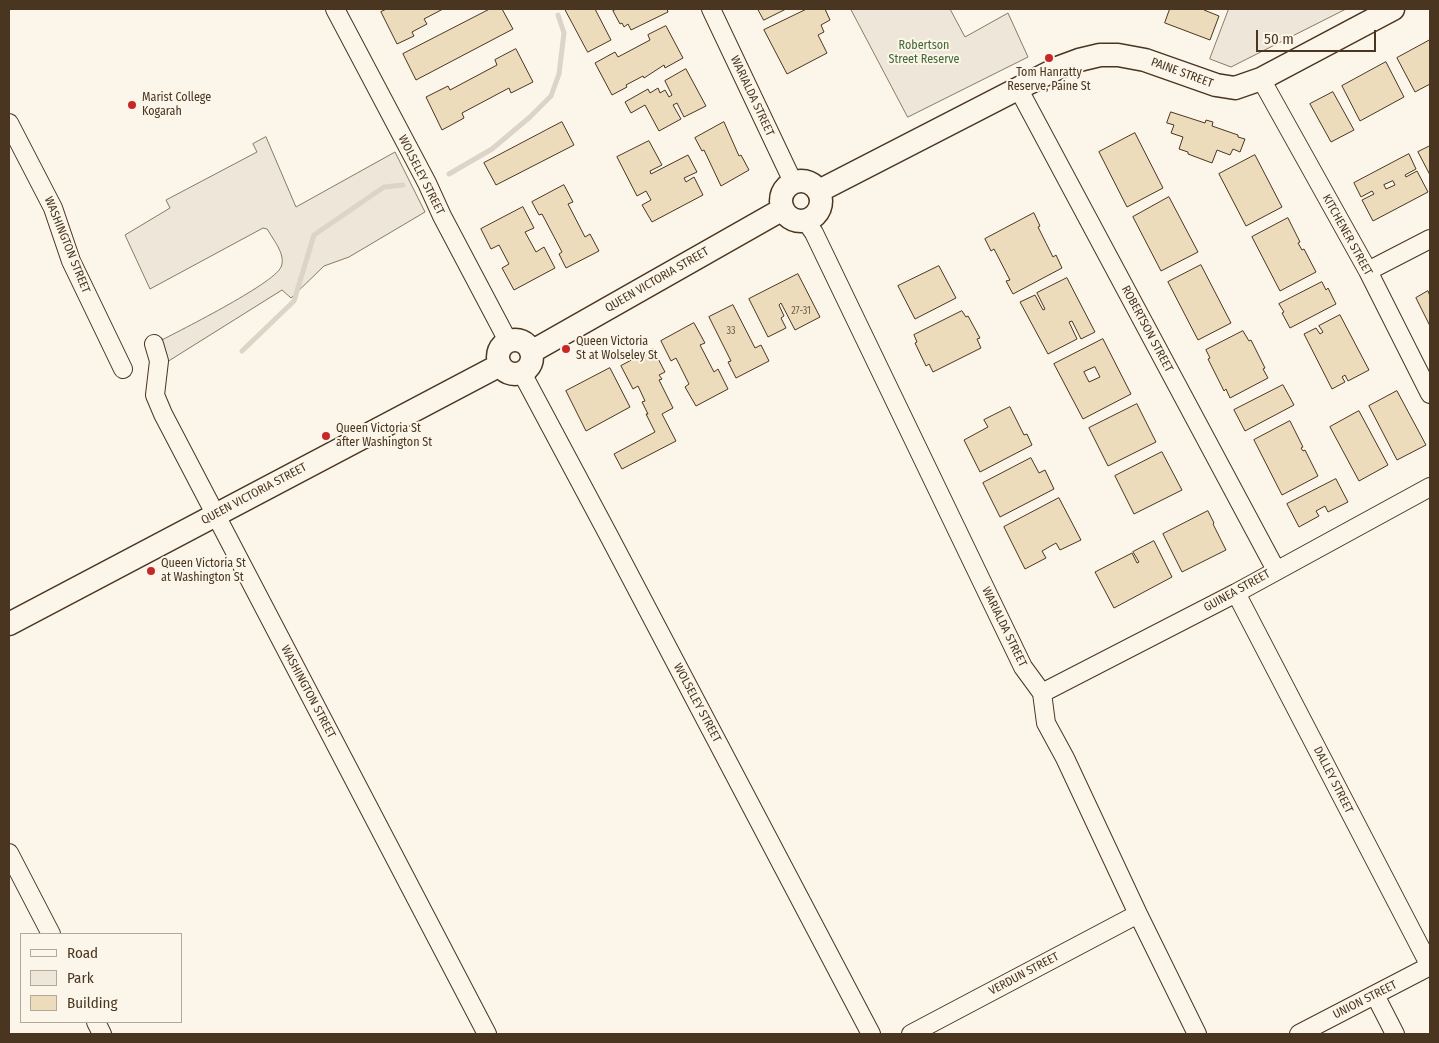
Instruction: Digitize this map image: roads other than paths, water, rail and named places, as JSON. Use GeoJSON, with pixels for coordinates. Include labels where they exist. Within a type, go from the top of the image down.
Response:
{"type":"FeatureCollection","features":[{"type":"Feature","properties":{"kind":"main road","name":"PAINE STREET"},"geometry":{"type":"LineString","coordinates":[[1018,88],[1060,67],[1079,60],[1107,54],[1145,60],[1226,88],[1245,86],[1393,9]]}},
{"type":"Feature","properties":{"kind":"main road"},"geometry":{"type":"LineString","coordinates":[[819,191],[1018,88]]}},
{"type":"Feature","properties":{"kind":"main road"},"geometry":{"type":"LineString","coordinates":[[802,180],[808,182],[819,191],[820,204],[818,210],[814,215],[805,220],[791,218],[783,209],[782,196],[784,190],[793,182],[802,180]]}},
{"type":"Feature","properties":{"kind":"main road","name":"QUEEN VICTORIA STREET"},"geometry":{"type":"LineString","coordinates":[[531,352],[783,209]]}},
{"type":"Feature","properties":{"kind":"main road"},"geometry":{"type":"LineString","coordinates":[[516,340],[523,342],[531,352],[530,366],[522,373],[510,374],[503,370],[500,365],[498,360],[499,352],[503,344],[508,341],[516,340]]}},
{"type":"Feature","properties":{"kind":"main road","name":"QUEEN VICTORIA STREET"},"geometry":{"type":"LineString","coordinates":[[9,624],[500,365]]}},
{"type":"Feature","properties":{"kind":"street","name":"WOLSELEY STREET"},"geometry":{"type":"LineString","coordinates":[[335,9],[508,341]]}},
{"type":"Feature","properties":{"kind":"street","name":"WARIALDA STREET"},"geometry":{"type":"LineString","coordinates":[[711,9],[793,182]]}},
{"type":"Feature","properties":{"kind":"street","name":"KITCHENER STREET"},"geometry":{"type":"LineString","coordinates":[[1261,79],[1368,271],[1430,394]]}},
{"type":"Feature","properties":{"kind":"street","name":"ROBERTSON STREET"},"geometry":{"type":"LineString","coordinates":[[1018,88],[1276,570]]}},
{"type":"Feature","properties":{"kind":"street","name":"WASHINGTON STREET"},"geometry":{"type":"LineString","coordinates":[[9,123],[53,208],[71,261],[123,369]]}},
{"type":"Feature","properties":{"kind":"street","name":"WARIALDA STREET"},"geometry":{"type":"LineString","coordinates":[[805,220],[814,233],[1023,667],[1042,693],[1046,722],[1197,1034]]}},
{"type":"Feature","properties":{"kind":"street"},"geometry":{"type":"LineString","coordinates":[[1368,271],[1430,239]]}},
{"type":"Feature","properties":{"kind":"street","name":"WASHINGTON STREET"},"geometry":{"type":"LineString","coordinates":[[154,344],[159,361],[156,398],[168,425],[487,1034]]}},
{"type":"Feature","properties":{"kind":"street","name":"WOLSELEY STREET"},"geometry":{"type":"LineString","coordinates":[[522,373],[871,1034]]}},
{"type":"Feature","properties":{"kind":"street","name":"GUINEA STREET"},"geometry":{"type":"LineString","coordinates":[[1042,693],[1236,593],[1430,487]]}},
{"type":"Feature","properties":{"kind":"street","name":"DALLEY STREET"},"geometry":{"type":"LineString","coordinates":[[1236,593],[1430,966]]}},
{"type":"Feature","properties":{"kind":"street"},"geometry":{"type":"LineString","coordinates":[[9,853],[50,933]]}},
{"type":"Feature","properties":{"kind":"street","name":"VERDUN STREET"},"geometry":{"type":"LineString","coordinates":[[911,1034],[1138,914]]}},
{"type":"Feature","properties":{"kind":"street","name":"UNION STREET"},"geometry":{"type":"LineString","coordinates":[[1299,1034],[1430,966]]}},
{"type":"Feature","properties":{"kind":"street"},"geometry":{"type":"LineString","coordinates":[[1375,995],[1395,1034]]}},
{"type":"Feature","properties":{"kind":"waterway"},"geometry":{"type":"LineString","coordinates":[[449,174],[492,149],[530,117],[551,96],[559,74],[564,33],[558,15]]}},
{"type":"Feature","properties":{"kind":"waterway"},"geometry":{"type":"LineString","coordinates":[[242,351],[294,301],[314,235],[384,187],[403,185]]}},
{"type":"Feature","properties":{"kind":"place","name":"Tom Hanratty Reserve, Paine St"},"geometry":{"type":"Point","coordinates":[1049,58]}},
{"type":"Feature","properties":{"kind":"place","name":"Marist College Kogarah"},"geometry":{"type":"Point","coordinates":[132,105]}},
{"type":"Feature","properties":{"kind":"place","name":"Queen Victoria St at Wolseley St"},"geometry":{"type":"Point","coordinates":[566,349]}},
{"type":"Feature","properties":{"kind":"place","name":"Queen Victoria St after Washington St"},"geometry":{"type":"Point","coordinates":[326,436]}},
{"type":"Feature","properties":{"kind":"place","name":"Queen Victoria St at Washington St"},"geometry":{"type":"Point","coordinates":[151,571]}},
{"type":"Feature","properties":{"kind":"park label","name":"Robertson Street Reserve"},"geometry":{"type":"Point","coordinates":[924,53]}}]}
